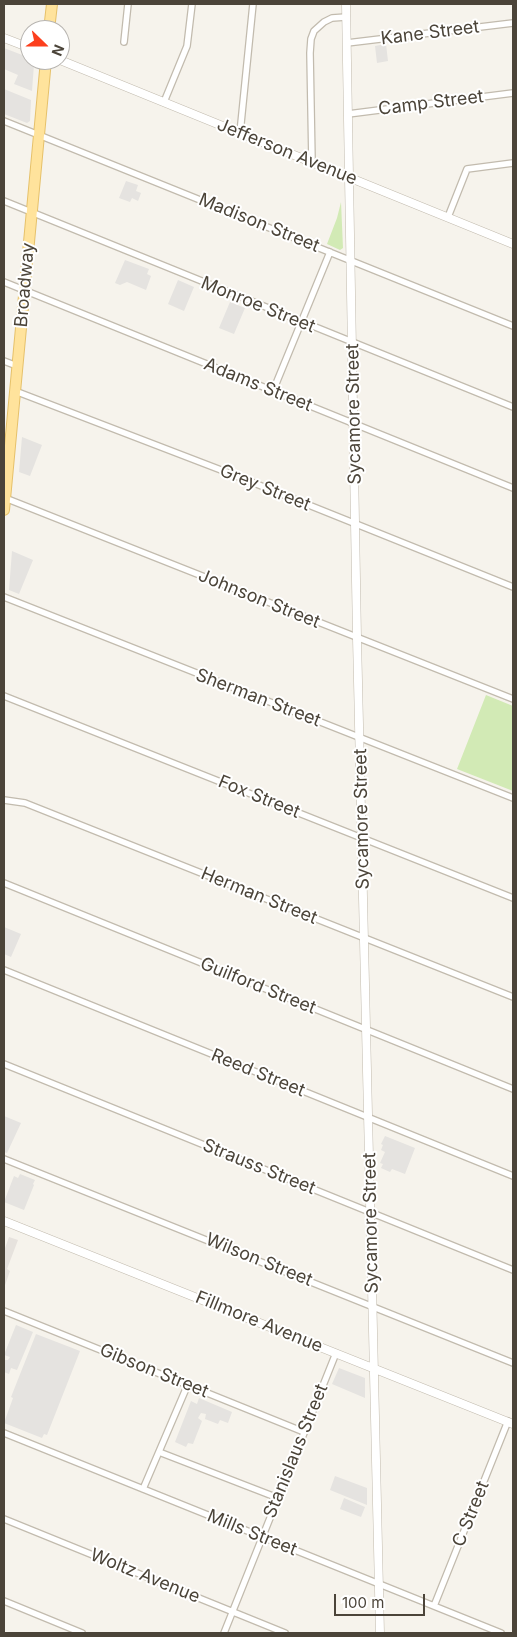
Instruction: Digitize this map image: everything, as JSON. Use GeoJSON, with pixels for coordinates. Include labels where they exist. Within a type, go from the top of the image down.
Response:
{"type":"FeatureCollection","features":[{"type":"Feature","properties":{"kind":"main road"},"geometry":{"type":"LineString","coordinates":[[50,20],[52,4]]}},
{"type":"Feature","properties":{"kind":"main road","name":"Broadway"},"geometry":{"type":"LineString","coordinates":[[4,510],[7,449],[25,291],[45,70]]}},
{"type":"Feature","properties":{"kind":"street"},"geometry":{"type":"LineString","coordinates":[[124,42],[128,4]]}},
{"type":"Feature","properties":{"kind":"street"},"geometry":{"type":"LineString","coordinates":[[164,102],[187,46],[192,4]]}},
{"type":"Feature","properties":{"kind":"street"},"geometry":{"type":"LineString","coordinates":[[240,133],[253,4]]}},
{"type":"Feature","properties":{"kind":"street","name":"Sycamore Street"},"geometry":{"type":"LineString","coordinates":[[346,4],[355,424],[357,638],[380,1633]]}},
{"type":"Feature","properties":{"kind":"street"},"geometry":{"type":"LineString","coordinates":[[312,162],[311,39],[314,31],[324,22],[332,18],[346,17]]}},
{"type":"Feature","properties":{"kind":"street","name":"Kane Street"},"geometry":{"type":"LineString","coordinates":[[347,42],[513,23]]}},
{"type":"Feature","properties":{"kind":"street"},"geometry":{"type":"LineString","coordinates":[[4,38],[20,44]]}},
{"type":"Feature","properties":{"kind":"street","name":"Jefferson Avenue"},"geometry":{"type":"LineString","coordinates":[[70,64],[513,244]]}},
{"type":"Feature","properties":{"kind":"street","name":"Camp Street"},"geometry":{"type":"LineString","coordinates":[[348,114],[513,93]]}},
{"type":"Feature","properties":{"kind":"street","name":"Madison Street"},"geometry":{"type":"LineString","coordinates":[[4,121],[513,326]]}},
{"type":"Feature","properties":{"kind":"street"},"geometry":{"type":"LineString","coordinates":[[448,217],[467,169],[513,163]]}},
{"type":"Feature","properties":{"kind":"street","name":"Monroe Street"},"geometry":{"type":"LineString","coordinates":[[4,202],[513,408]]}},
{"type":"Feature","properties":{"kind":"street"},"geometry":{"type":"LineString","coordinates":[[274,392],[330,252]]}},
{"type":"Feature","properties":{"kind":"street","name":"Adams Street"},"geometry":{"type":"LineString","coordinates":[[4,282],[513,488]]}},
{"type":"Feature","properties":{"kind":"street"},"geometry":{"type":"LineString","coordinates":[[4,361],[17,366]]}},
{"type":"Feature","properties":{"kind":"street","name":"Grey Street"},"geometry":{"type":"LineString","coordinates":[[15,390],[513,587]]}},
{"type":"Feature","properties":{"kind":"street","name":"Johnson Street"},"geometry":{"type":"LineString","coordinates":[[5,498],[513,699]]}},
{"type":"Feature","properties":{"kind":"street","name":"Sherman Street"},"geometry":{"type":"LineString","coordinates":[[4,597],[513,798]]}},
{"type":"Feature","properties":{"kind":"street","name":"Fox Street"},"geometry":{"type":"LineString","coordinates":[[4,696],[513,898]]}},
{"type":"Feature","properties":{"kind":"street","name":"Herman Street"},"geometry":{"type":"LineString","coordinates":[[4,800],[25,803],[513,997]]}},
{"type":"Feature","properties":{"kind":"street","name":"Guilford Street"},"geometry":{"type":"LineString","coordinates":[[4,883],[513,1089]]}},
{"type":"Feature","properties":{"kind":"street","name":"Reed Street"},"geometry":{"type":"LineString","coordinates":[[4,970],[513,1176]]}},
{"type":"Feature","properties":{"kind":"street","name":"Strauss Street"},"geometry":{"type":"LineString","coordinates":[[4,1064],[513,1270]]}},
{"type":"Feature","properties":{"kind":"street","name":"Wilson Street"},"geometry":{"type":"LineString","coordinates":[[4,1158],[513,1362]]}},
{"type":"Feature","properties":{"kind":"street","name":"Fillmore Avenue"},"geometry":{"type":"LineString","coordinates":[[4,1221],[511,1422]]}},
{"type":"Feature","properties":{"kind":"street","name":"Gibson Street"},"geometry":{"type":"LineString","coordinates":[[4,1311],[304,1432]]}},
{"type":"Feature","properties":{"kind":"street","name":"Stanislaus Street"},"geometry":{"type":"LineString","coordinates":[[224,1633],[336,1353]]}},
{"type":"Feature","properties":{"kind":"street"},"geometry":{"type":"LineString","coordinates":[[143,1489],[188,1384]]}},
{"type":"Feature","properties":{"kind":"street","name":"C Street"},"geometry":{"type":"LineString","coordinates":[[434,1606],[511,1422]]}},
{"type":"Feature","properties":{"kind":"street","name":"Mills Street"},"geometry":{"type":"LineString","coordinates":[[4,1433],[501,1633]]}},
{"type":"Feature","properties":{"kind":"street"},"geometry":{"type":"LineString","coordinates":[[159,1452],[278,1498]]}},
{"type":"Feature","properties":{"kind":"street","name":"Woltz Avenue"},"geometry":{"type":"LineString","coordinates":[[4,1519],[286,1633]]}},
{"type":"Feature","properties":{"kind":"street"},"geometry":{"type":"LineString","coordinates":[[4,1601],[82,1633]]}},
{"type":"Feature","properties":{"kind":"shaded area"},"geometry":{"type":"Polygon","coordinates":[[[386,44],[388,61],[377,63],[375,46],[386,44]]]}},
{"type":"Feature","properties":{"kind":"shaded area"},"geometry":{"type":"Polygon","coordinates":[[[4,48],[20,54],[20,70],[34,70],[32,91],[14,84],[18,75],[4,69],[4,48]]]}},
{"type":"Feature","properties":{"kind":"shaded area"},"geometry":{"type":"Polygon","coordinates":[[[4,89],[31,100],[30,121],[27,123],[4,114],[4,89]]]}},
{"type":"Feature","properties":{"kind":"shaded area"},"geometry":{"type":"Polygon","coordinates":[[[126,181],[138,185],[136,191],[141,193],[138,201],[132,198],[130,202],[119,198],[126,181]]]}},
{"type":"Feature","properties":{"kind":"shaded area"},"geometry":{"type":"Polygon","coordinates":[[[125,260],[149,269],[147,274],[151,276],[146,290],[127,282],[120,285],[115,283],[125,260]]]}},
{"type":"Feature","properties":{"kind":"shaded area"},"geometry":{"type":"Polygon","coordinates":[[[178,280],[194,287],[184,311],[168,304],[178,280]]]}},
{"type":"Feature","properties":{"kind":"shaded area"},"geometry":{"type":"Polygon","coordinates":[[[230,302],[245,308],[234,334],[219,328],[230,302]]]}},
{"type":"Feature","properties":{"kind":"shaded area"},"geometry":{"type":"Polygon","coordinates":[[[22,437],[42,445],[30,476],[19,472],[22,437]]]}},
{"type":"Feature","properties":{"kind":"shaded area"},"geometry":{"type":"Polygon","coordinates":[[[12,551],[33,560],[19,594],[9,590],[12,551]]]}},
{"type":"Feature","properties":{"kind":"shaded area"},"geometry":{"type":"Polygon","coordinates":[[[4,927],[21,934],[11,957],[4,954],[4,927]]]}},
{"type":"Feature","properties":{"kind":"shaded area"},"geometry":{"type":"Polygon","coordinates":[[[4,1116],[21,1123],[7,1153],[4,1152],[4,1116]]]}},
{"type":"Feature","properties":{"kind":"shaded area"},"geometry":{"type":"Polygon","coordinates":[[[385,1136],[415,1148],[405,1174],[392,1169],[390,1172],[381,1168],[383,1164],[380,1163],[385,1152],[381,1150],[383,1145],[381,1144],[385,1136]]]}},
{"type":"Feature","properties":{"kind":"shaded area"},"geometry":{"type":"Polygon","coordinates":[[[20,1174],[35,1180],[24,1210],[4,1202],[14,1176],[18,1178],[20,1174]]]}},
{"type":"Feature","properties":{"kind":"shaded area"},"geometry":{"type":"Polygon","coordinates":[[[9,1237],[18,1240],[7,1269],[10,1271],[4,1288],[4,1251],[9,1237]]]}},
{"type":"Feature","properties":{"kind":"shaded area"},"geometry":{"type":"Polygon","coordinates":[[[16,1325],[33,1332],[17,1370],[11,1368],[9,1374],[4,1372],[4,1360],[8,1360],[10,1357],[4,1355],[16,1325]]]}},
{"type":"Feature","properties":{"kind":"shaded area"},"geometry":{"type":"Polygon","coordinates":[[[36,1334],[80,1351],[47,1435],[44,1434],[42,1438],[4,1423],[13,1398],[11,1397],[36,1334]]]}},
{"type":"Feature","properties":{"kind":"shaded area"},"geometry":{"type":"Polygon","coordinates":[[[339,1368],[365,1378],[365,1398],[332,1384],[339,1368]]]}},
{"type":"Feature","properties":{"kind":"shaded area"},"geometry":{"type":"Polygon","coordinates":[[[199,1398],[232,1412],[228,1423],[220,1420],[218,1424],[205,1419],[206,1414],[201,1413],[198,1418],[202,1421],[193,1444],[188,1443],[186,1447],[175,1442],[191,1401],[197,1404],[199,1398]]]}},
{"type":"Feature","properties":{"kind":"shaded area"},"geometry":{"type":"Polygon","coordinates":[[[335,1476],[367,1488],[367,1505],[330,1490],[335,1476]]]}},
{"type":"Feature","properties":{"kind":"shaded area"},"geometry":{"type":"Polygon","coordinates":[[[344,1498],[365,1507],[361,1517],[340,1509],[344,1498]]]}},
{"type":"Feature","properties":{"kind":"green space"},"geometry":{"type":"Polygon","coordinates":[[[341,202],[343,248],[340,250],[327,244],[341,202]]]}},
{"type":"Feature","properties":{"kind":"green space"},"geometry":{"type":"Polygon","coordinates":[[[486,695],[513,706],[513,791],[457,769],[486,695]]]}}]}
